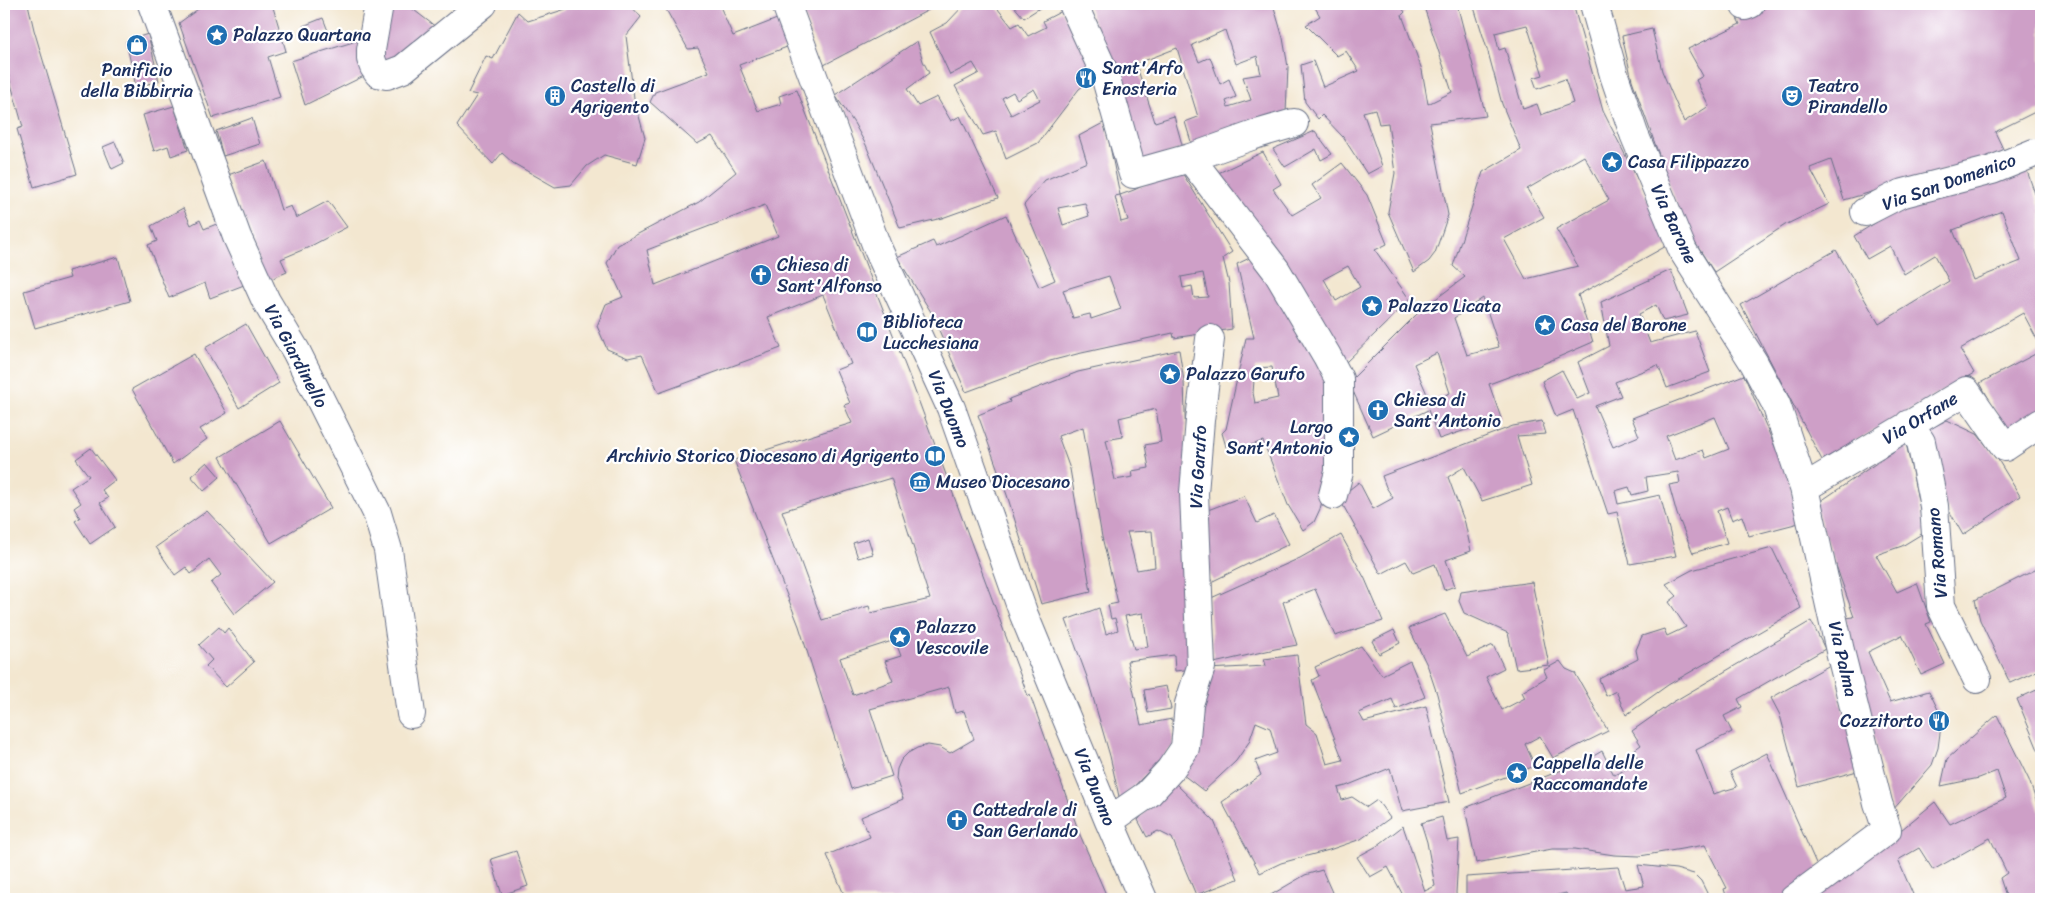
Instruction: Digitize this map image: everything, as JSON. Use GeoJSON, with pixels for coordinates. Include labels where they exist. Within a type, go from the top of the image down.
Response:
{"type":"FeatureCollection","features":[{"type":"Feature","properties":{"kind":"street","name":"Via Giardinello"},"geometry":{"type":"LineString","coordinates":[[152,4],[236,237],[266,301],[296,351],[377,513],[388,550],[410,714]]}},
{"type":"Feature","properties":{"kind":"street"},"geometry":{"type":"LineString","coordinates":[[378,4],[370,50],[371,59],[378,73],[387,75],[403,69],[483,4]]}},
{"type":"Feature","properties":{"kind":"street","name":"Via Duomo"},"geometry":{"type":"LineString","coordinates":[[786,4],[877,247],[951,408],[1024,615],[1108,822],[1143,899]]}},
{"type":"Feature","properties":{"kind":"street"},"geometry":{"type":"LineString","coordinates":[[1073,4],[1104,72],[1133,174],[1190,158],[1294,123]]}},
{"type":"Feature","properties":{"kind":"street","name":"Via Barone"},"geometry":{"type":"LineString","coordinates":[[1594,4],[1614,76],[1634,134],[1683,251],[1745,347],[1771,396],[1804,488]]}},
{"type":"Feature","properties":{"kind":"street","name":"Via San Domenico"},"geometry":{"type":"LineString","coordinates":[[1865,212],[1900,194],[2039,156]]}},
{"type":"Feature","properties":{"kind":"street"},"geometry":{"type":"LineString","coordinates":[[1190,158],[1276,270],[1339,379],[1338,472],[1332,495]]}},
{"type":"Feature","properties":{"kind":"street","name":"Via Garufo"},"geometry":{"type":"LineString","coordinates":[[1108,822],[1148,794],[1170,770],[1185,748],[1189,704],[1201,667],[1194,493],[1200,420],[1210,339]]}},
{"type":"Feature","properties":{"kind":"street","name":"Via Orfane"},"geometry":{"type":"LineString","coordinates":[[1804,488],[1966,391],[2005,447],[2041,423]]}},
{"type":"Feature","properties":{"kind":"street","name":"Via Romano"},"geometry":{"type":"LineString","coordinates":[[1909,424],[1921,442],[1934,506],[1941,606],[1976,680]]}},
{"type":"Feature","properties":{"kind":"street","name":"Via Palma"},"geometry":{"type":"LineString","coordinates":[[1794,899],[1887,830],[1878,802],[1840,651],[1804,488]]}},
{"type":"Feature","properties":{"kind":"building"},"geometry":{"type":"Polygon","coordinates":[[[4,4],[28,4],[77,174],[34,187],[17,129],[23,127],[4,59],[4,4]]]}},
{"type":"Feature","properties":{"kind":"building"},"geometry":{"type":"Polygon","coordinates":[[[205,4],[272,4],[286,51],[268,57],[280,97],[213,118],[179,23],[205,4]]]}},
{"type":"Feature","properties":{"kind":"building"},"geometry":{"type":"Polygon","coordinates":[[[390,4],[406,4],[436,27],[391,66],[378,56],[390,4]]]}},
{"type":"Feature","properties":{"kind":"building","name":"Castello di Agrigento"},"geometry":{"type":"Polygon","coordinates":[[[568,4],[629,4],[641,17],[626,36],[634,98],[645,138],[637,164],[604,155],[587,166],[571,185],[555,187],[513,163],[502,153],[493,164],[457,126],[477,95],[468,93],[486,56],[493,59],[518,12],[528,21],[566,9],[568,4]]]}},
{"type":"Feature","properties":{"kind":"building"},"geometry":{"type":"Polygon","coordinates":[[[663,4],[719,4],[733,36],[777,19],[787,47],[739,65],[758,111],[781,104],[779,96],[797,90],[912,383],[1028,696],[1030,695],[1080,835],[1108,899],[846,899],[827,855],[870,837],[861,817],[903,799],[896,779],[897,769],[901,760],[917,748],[928,745],[940,747],[950,753],[974,739],[964,711],[955,713],[949,687],[870,709],[892,776],[851,789],[799,626],[734,460],[852,423],[844,405],[850,403],[836,370],[851,364],[823,295],[768,317],[781,348],[659,393],[642,355],[628,358],[607,349],[597,326],[606,304],[623,297],[607,263],[617,245],[699,202],[736,172],[712,136],[697,144],[650,102],[655,92],[709,72],[698,48],[688,49],[663,4]],[[765,205],[647,250],[655,285],[778,236],[765,205]],[[891,478],[782,511],[822,620],[869,606],[871,613],[930,599],[891,478]],[[895,640],[840,658],[853,695],[893,681],[885,661],[901,656],[895,640]]]}},
{"type":"Feature","properties":{"kind":"building"},"geometry":{"type":"Polygon","coordinates":[[[800,4],[940,4],[824,65],[800,4]]]}},
{"type":"Feature","properties":{"kind":"building"},"geometry":{"type":"Polygon","coordinates":[[[965,4],[994,4],[1012,27],[1019,23],[1028,36],[1046,27],[1043,21],[1062,11],[1097,76],[1079,89],[1038,143],[1006,159],[996,131],[983,135],[955,86],[979,73],[973,63],[950,75],[930,32],[947,23],[965,4]],[[1034,89],[1017,99],[1013,92],[1002,98],[1011,115],[1040,100],[1034,89]]]}},
{"type":"Feature","properties":{"kind":"building"},"geometry":{"type":"Polygon","coordinates":[[[1012,4],[1046,4],[1024,18],[1012,4]]]}},
{"type":"Feature","properties":{"kind":"building"},"geometry":{"type":"Polygon","coordinates":[[[1088,4],[1273,4],[1283,38],[1288,67],[1286,113],[1192,145],[1185,122],[1198,117],[1177,48],[1136,64],[1155,122],[1174,116],[1183,148],[1141,164],[1088,4]],[[1225,30],[1192,45],[1199,62],[1210,57],[1220,84],[1229,79],[1236,97],[1226,101],[1228,107],[1251,100],[1243,77],[1261,74],[1257,56],[1236,64],[1225,30]]]}},
{"type":"Feature","properties":{"kind":"building"},"geometry":{"type":"Polygon","coordinates":[[[1313,4],[1344,4],[1347,8],[1353,4],[1399,4],[1405,12],[1402,15],[1422,70],[1428,104],[1452,92],[1423,4],[1457,4],[1486,116],[1430,123],[1448,215],[1435,253],[1429,261],[1414,272],[1388,212],[1395,173],[1388,123],[1379,124],[1375,109],[1363,112],[1382,166],[1367,174],[1343,137],[1322,115],[1318,119],[1305,102],[1301,65],[1313,61],[1323,87],[1359,71],[1346,51],[1337,56],[1306,25],[1320,16],[1313,4]]]}},
{"type":"Feature","properties":{"kind":"building"},"geometry":{"type":"Polygon","coordinates":[[[1473,4],[1573,4],[1603,111],[1670,244],[1578,295],[1593,342],[1538,366],[1489,384],[1501,418],[1439,439],[1428,410],[1373,436],[1349,382],[1421,310],[1465,277],[1453,266],[1483,172],[1521,150],[1502,104],[1473,4]],[[1527,25],[1495,33],[1499,50],[1505,48],[1523,109],[1537,104],[1541,115],[1573,103],[1565,79],[1537,89],[1533,78],[1543,75],[1527,25]],[[1584,156],[1527,189],[1544,217],[1504,239],[1526,279],[1578,266],[1556,229],[1609,200],[1584,156]],[[1483,298],[1454,318],[1467,355],[1499,347],[1483,298]],[[1437,353],[1414,364],[1430,401],[1450,393],[1437,353]]]}},
{"type":"Feature","properties":{"kind":"building"},"geometry":{"type":"Polygon","coordinates":[[[1768,4],[2041,4],[2041,109],[1995,132],[2005,153],[1844,200],[1831,160],[1810,168],[1829,204],[1785,225],[1714,272],[1685,227],[1632,80],[1622,36],[1652,29],[1662,71],[1684,122],[1709,106],[1696,80],[1703,76],[1688,49],[1740,24],[1737,18],[1768,4]]]}},
{"type":"Feature","properties":{"kind":"building"},"geometry":{"type":"Polygon","coordinates":[[[323,18],[328,31],[307,39],[303,26],[323,18]]]}},
{"type":"Feature","properties":{"kind":"building"},"geometry":{"type":"Polygon","coordinates":[[[148,34],[159,81],[136,87],[126,41],[148,34]]]}},
{"type":"Feature","properties":{"kind":"building"},"geometry":{"type":"Polygon","coordinates":[[[363,39],[366,75],[305,105],[291,61],[363,39]]]}},
{"type":"Feature","properties":{"kind":"building"},"geometry":{"type":"Polygon","coordinates":[[[917,41],[929,73],[907,89],[918,106],[937,97],[951,121],[960,116],[998,198],[942,218],[900,228],[866,145],[835,95],[917,41]]]}},
{"type":"Feature","properties":{"kind":"building"},"geometry":{"type":"Polygon","coordinates":[[[174,106],[188,150],[171,156],[168,146],[154,151],[143,115],[174,106]]]}},
{"type":"Feature","properties":{"kind":"building"},"geometry":{"type":"Polygon","coordinates":[[[252,118],[260,144],[223,156],[216,131],[252,118]]]}},
{"type":"Feature","properties":{"kind":"building"},"geometry":{"type":"Polygon","coordinates":[[[1105,122],[1120,195],[1179,168],[1232,252],[1223,258],[1229,283],[1232,329],[1174,338],[1173,333],[1077,354],[1050,361],[966,392],[931,312],[897,257],[933,241],[936,247],[1006,215],[1039,287],[1055,280],[1024,205],[1045,180],[1087,162],[1079,136],[1105,122]],[[1120,195],[1115,196],[1121,222],[1128,220],[1120,195]],[[1085,203],[1058,208],[1063,225],[1089,216],[1085,203]],[[1203,273],[1181,277],[1183,288],[1192,286],[1194,298],[1208,297],[1203,273]],[[1109,276],[1063,290],[1073,318],[1090,314],[1091,319],[1121,309],[1109,276]]]}},
{"type":"Feature","properties":{"kind":"building"},"geometry":{"type":"Polygon","coordinates":[[[1315,131],[1332,154],[1321,160],[1316,149],[1285,167],[1273,149],[1315,131]]]}},
{"type":"Feature","properties":{"kind":"building"},"geometry":{"type":"Polygon","coordinates":[[[115,142],[124,163],[112,169],[103,147],[115,142]]]}},
{"type":"Feature","properties":{"kind":"building"},"geometry":{"type":"Polygon","coordinates":[[[1263,152],[1281,184],[1273,189],[1292,215],[1321,198],[1312,185],[1342,163],[1367,195],[1387,244],[1375,250],[1410,300],[1345,363],[1214,175],[1263,152]],[[1348,266],[1324,279],[1336,301],[1360,287],[1348,266]]]}},
{"type":"Feature","properties":{"kind":"building"},"geometry":{"type":"Polygon","coordinates":[[[266,161],[281,210],[291,206],[296,218],[328,201],[347,227],[281,259],[287,272],[266,281],[228,175],[266,161]]]}},
{"type":"Feature","properties":{"kind":"building"},"geometry":{"type":"Polygon","coordinates":[[[2026,168],[2041,211],[2041,347],[2023,313],[1960,349],[1974,373],[1822,460],[1741,305],[1836,250],[1879,324],[1949,281],[1935,255],[1904,274],[1890,246],[1867,259],[1854,236],[1901,207],[2026,168]],[[2002,211],[1953,230],[1973,280],[2021,261],[2002,211]]]}},
{"type":"Feature","properties":{"kind":"building"},"geometry":{"type":"Polygon","coordinates":[[[183,208],[191,225],[200,220],[204,229],[219,223],[244,285],[210,298],[205,283],[169,298],[148,245],[157,241],[151,226],[183,208]]]}},
{"type":"Feature","properties":{"kind":"building"},"geometry":{"type":"Polygon","coordinates":[[[1258,254],[1321,359],[1326,390],[1326,485],[1320,509],[1314,522],[1303,530],[1288,505],[1263,441],[1228,453],[1222,433],[1226,429],[1246,338],[1254,338],[1237,264],[1258,254]],[[1272,367],[1255,368],[1253,393],[1255,403],[1278,398],[1272,367]]]}},
{"type":"Feature","properties":{"kind":"building"},"geometry":{"type":"Polygon","coordinates":[[[118,257],[130,301],[35,328],[24,291],[70,278],[68,271],[118,257]]]}},
{"type":"Feature","properties":{"kind":"building"},"geometry":{"type":"Polygon","coordinates":[[[1671,270],[1688,315],[1663,321],[1656,305],[1639,314],[1650,343],[1695,331],[1710,372],[1667,388],[1658,365],[1615,382],[1621,396],[1595,406],[1613,447],[1639,436],[1632,418],[1744,375],[1788,477],[1799,523],[1749,536],[1742,516],[1732,520],[1727,507],[1717,511],[1727,543],[1693,553],[1677,514],[1669,485],[1680,483],[1678,472],[1646,477],[1648,491],[1632,495],[1629,487],[1615,491],[1618,504],[1660,495],[1676,556],[1630,564],[1617,512],[1608,514],[1573,410],[1556,417],[1542,381],[1562,370],[1577,399],[1590,393],[1578,362],[1609,346],[1601,302],[1671,270]],[[1715,417],[1666,436],[1675,460],[1703,450],[1706,458],[1729,449],[1715,417]]]}},
{"type":"Feature","properties":{"kind":"building"},"geometry":{"type":"Polygon","coordinates":[[[246,324],[279,383],[239,408],[205,348],[246,324]]]}},
{"type":"Feature","properties":{"kind":"building"},"geometry":{"type":"Polygon","coordinates":[[[1179,350],[1184,381],[1193,669],[1175,671],[1174,655],[1127,661],[1141,725],[1172,719],[1173,746],[1120,801],[1110,756],[1087,677],[1066,620],[1099,608],[1106,634],[1118,630],[1115,618],[1111,619],[1108,605],[1118,603],[1102,537],[1083,427],[1058,436],[1070,469],[1091,592],[1041,604],[1007,495],[978,415],[1010,402],[1009,399],[1078,372],[1179,350]],[[1156,409],[1119,418],[1123,437],[1106,440],[1115,480],[1133,477],[1132,471],[1149,468],[1145,445],[1161,442],[1156,409]],[[1152,531],[1127,532],[1137,570],[1155,567],[1152,531]],[[1143,613],[1125,616],[1134,649],[1148,647],[1143,613]]]}},
{"type":"Feature","properties":{"kind":"building"},"geometry":{"type":"Polygon","coordinates":[[[2041,351],[2041,412],[2007,432],[1980,383],[2041,351]]]}},
{"type":"Feature","properties":{"kind":"building"},"geometry":{"type":"Polygon","coordinates":[[[194,354],[227,413],[200,429],[207,439],[173,464],[132,389],[194,354]]]}},
{"type":"Feature","properties":{"kind":"building"},"geometry":{"type":"Polygon","coordinates":[[[1947,420],[1977,434],[1997,458],[2020,496],[1963,535],[1943,500],[1937,451],[1927,430],[1947,420]]]}},
{"type":"Feature","properties":{"kind":"building"},"geometry":{"type":"Polygon","coordinates":[[[280,421],[331,508],[271,543],[220,457],[280,421]]]}},
{"type":"Feature","properties":{"kind":"building"},"geometry":{"type":"Polygon","coordinates":[[[1542,421],[1546,434],[1517,436],[1532,485],[1482,501],[1464,467],[1448,477],[1465,523],[1471,551],[1446,560],[1455,586],[1444,590],[1435,564],[1413,573],[1406,561],[1381,574],[1339,498],[1359,482],[1373,509],[1393,498],[1382,476],[1513,426],[1542,421]]]}},
{"type":"Feature","properties":{"kind":"building"},"geometry":{"type":"Polygon","coordinates":[[[1906,443],[1925,532],[1902,546],[1876,555],[1897,592],[1917,583],[1931,622],[1926,624],[1945,664],[1921,675],[1902,635],[1868,652],[1890,702],[1929,691],[1942,718],[1938,748],[1932,765],[1892,811],[1846,618],[1854,617],[1815,505],[1906,443]]]}},
{"type":"Feature","properties":{"kind":"building"},"geometry":{"type":"Polygon","coordinates":[[[91,448],[115,480],[102,490],[108,498],[100,503],[115,527],[90,544],[75,521],[80,518],[74,508],[81,503],[71,488],[89,476],[76,459],[91,448]]]}},
{"type":"Feature","properties":{"kind":"building"},"geometry":{"type":"Polygon","coordinates":[[[207,462],[220,477],[204,491],[191,476],[207,462]]]}},
{"type":"Feature","properties":{"kind":"building"},"geometry":{"type":"Polygon","coordinates":[[[1244,496],[1257,523],[1274,515],[1289,544],[1213,581],[1203,558],[1208,510],[1244,496]]]}},
{"type":"Feature","properties":{"kind":"building"},"geometry":{"type":"Polygon","coordinates":[[[207,511],[273,582],[234,614],[211,583],[221,575],[209,559],[191,574],[186,567],[175,575],[156,547],[207,511]]]}},
{"type":"Feature","properties":{"kind":"building"},"geometry":{"type":"Polygon","coordinates":[[[1341,535],[1365,579],[1383,621],[1335,636],[1315,589],[1283,602],[1297,645],[1214,663],[1209,599],[1300,558],[1341,535]]]}},
{"type":"Feature","properties":{"kind":"building"},"geometry":{"type":"Polygon","coordinates":[[[868,538],[873,554],[858,558],[853,543],[868,538]]]}},
{"type":"Feature","properties":{"kind":"building"},"geometry":{"type":"Polygon","coordinates":[[[1772,548],[1801,608],[1668,685],[1626,715],[1616,691],[1606,696],[1599,679],[1638,659],[1636,650],[1642,636],[1664,629],[1667,636],[1686,627],[1669,602],[1677,596],[1666,584],[1692,570],[1772,548]]]}},
{"type":"Feature","properties":{"kind":"building"},"geometry":{"type":"Polygon","coordinates":[[[2041,567],[2041,669],[2010,683],[1980,620],[1975,600],[2041,567]]]}},
{"type":"Feature","properties":{"kind":"building"},"geometry":{"type":"Polygon","coordinates":[[[1532,582],[1549,665],[1516,669],[1508,633],[1464,613],[1459,601],[1461,592],[1532,582]]]}},
{"type":"Feature","properties":{"kind":"building"},"geometry":{"type":"Polygon","coordinates":[[[1445,614],[1467,657],[1493,645],[1504,668],[1486,677],[1502,710],[1525,698],[1522,692],[1547,677],[1544,670],[1560,661],[1566,669],[1575,673],[1608,731],[1553,758],[1540,736],[1525,744],[1535,766],[1462,793],[1437,694],[1428,667],[1409,628],[1445,614]]]}},
{"type":"Feature","properties":{"kind":"building"},"geometry":{"type":"Polygon","coordinates":[[[1811,621],[1825,649],[1738,699],[1742,707],[1724,716],[1732,732],[1696,750],[1713,794],[1737,787],[1730,772],[1767,753],[1819,870],[1786,899],[1727,899],[1724,889],[1727,888],[1705,845],[1640,856],[1614,855],[1575,849],[1552,849],[1476,863],[1465,808],[1585,761],[1602,751],[1614,775],[1640,763],[1634,750],[1641,745],[1632,731],[1673,702],[1811,621]]]}},
{"type":"Feature","properties":{"kind":"building"},"geometry":{"type":"Polygon","coordinates":[[[219,627],[224,633],[228,628],[254,662],[226,687],[206,666],[212,660],[199,645],[219,627]]]}},
{"type":"Feature","properties":{"kind":"building"},"geometry":{"type":"Polygon","coordinates":[[[1394,630],[1400,643],[1379,654],[1372,641],[1394,630]]]}},
{"type":"Feature","properties":{"kind":"building"},"geometry":{"type":"Polygon","coordinates":[[[1361,646],[1382,675],[1410,661],[1425,697],[1396,709],[1392,699],[1359,713],[1364,722],[1426,706],[1449,802],[1402,811],[1390,768],[1338,788],[1342,800],[1352,797],[1367,807],[1377,800],[1390,818],[1361,839],[1281,863],[1260,873],[1222,802],[1261,775],[1255,761],[1277,753],[1270,728],[1256,722],[1249,742],[1236,761],[1204,791],[1182,774],[1200,736],[1207,669],[1266,666],[1264,659],[1297,655],[1306,724],[1317,733],[1327,764],[1343,760],[1312,680],[1319,676],[1315,667],[1361,646]]]}},
{"type":"Feature","properties":{"kind":"building"},"geometry":{"type":"Polygon","coordinates":[[[1830,665],[1861,770],[1799,787],[1780,715],[1771,698],[1830,665]]]}},
{"type":"Feature","properties":{"kind":"building"},"geometry":{"type":"Polygon","coordinates":[[[1166,686],[1171,709],[1148,713],[1144,690],[1166,686]]]}},
{"type":"Feature","properties":{"kind":"building"},"geometry":{"type":"Polygon","coordinates":[[[2041,688],[2041,757],[2017,699],[2041,688]]]}},
{"type":"Feature","properties":{"kind":"building"},"geometry":{"type":"Polygon","coordinates":[[[1997,715],[2029,780],[2041,815],[2041,899],[2007,899],[2000,878],[2007,873],[1990,838],[1933,870],[1919,848],[1898,860],[1915,899],[1804,899],[1890,839],[1935,802],[1950,824],[2006,798],[1997,771],[1979,778],[1941,786],[1947,759],[1997,715]]]}},
{"type":"Feature","properties":{"kind":"building"},"geometry":{"type":"Polygon","coordinates":[[[1176,784],[1214,821],[1238,879],[1196,895],[1172,838],[1158,831],[1147,837],[1138,820],[1156,799],[1176,784]]]}},
{"type":"Feature","properties":{"kind":"building"},"geometry":{"type":"Polygon","coordinates":[[[1442,817],[1447,841],[1459,839],[1457,899],[1405,899],[1388,867],[1370,877],[1357,857],[1377,846],[1403,826],[1425,891],[1435,886],[1427,842],[1421,823],[1442,817]]]}},
{"type":"Feature","properties":{"kind":"building"},"geometry":{"type":"Polygon","coordinates":[[[516,851],[528,886],[502,895],[491,859],[516,851]]]}},
{"type":"Feature","properties":{"kind":"building"},"geometry":{"type":"Polygon","coordinates":[[[1638,865],[1676,869],[1694,874],[1701,881],[1710,899],[1568,899],[1566,893],[1542,899],[1466,899],[1466,877],[1618,867],[1625,889],[1644,886],[1638,865]]]}},
{"type":"Feature","properties":{"kind":"building"},"geometry":{"type":"Polygon","coordinates":[[[1322,870],[1335,899],[1264,899],[1305,875],[1322,870]]]}},
{"type":"Feature","properties":{"kind":"place","name":"Palazzo Quartana"},"geometry":{"type":"Point","coordinates":[217,35]}},
{"type":"Feature","properties":{"kind":"place","name":"Panificio della Bibbirria"},"geometry":{"type":"Point","coordinates":[137,45]}},
{"type":"Feature","properties":{"kind":"place","name":"Sant'Arfo Enosteria"},"geometry":{"type":"Point","coordinates":[1086,78]}},
{"type":"Feature","properties":{"kind":"place","name":"Castello di Agrigento"},"geometry":{"type":"Point","coordinates":[555,96]}},
{"type":"Feature","properties":{"kind":"place","name":"Teatro Pirandello"},"geometry":{"type":"Point","coordinates":[1792,96]}},
{"type":"Feature","properties":{"kind":"place","name":"Casa Filippazzo"},"geometry":{"type":"Point","coordinates":[1612,162]}},
{"type":"Feature","properties":{"kind":"place","name":"Chiesa di Sant'Alfonso"},"geometry":{"type":"Point","coordinates":[761,275]}},
{"type":"Feature","properties":{"kind":"place","name":"Palazzo Licata"},"geometry":{"type":"Point","coordinates":[1372,306]}},
{"type":"Feature","properties":{"kind":"place","name":"Casa del Barone"},"geometry":{"type":"Point","coordinates":[1545,325]}},
{"type":"Feature","properties":{"kind":"place","name":"Biblioteca Lucchesiana"},"geometry":{"type":"Point","coordinates":[867,332]}},
{"type":"Feature","properties":{"kind":"place","name":"Palazzo Garufo"},"geometry":{"type":"Point","coordinates":[1170,374]}},
{"type":"Feature","properties":{"kind":"place","name":"Chiesa di Sant'Antonio"},"geometry":{"type":"Point","coordinates":[1378,410]}},
{"type":"Feature","properties":{"kind":"place","name":"Largo Sant'Antonio"},"geometry":{"type":"Point","coordinates":[1349,437]}},
{"type":"Feature","properties":{"kind":"place","name":"Archivio Storico Diocesano di Agrigento"},"geometry":{"type":"Point","coordinates":[935,456]}},
{"type":"Feature","properties":{"kind":"place","name":"Museo Diocesano"},"geometry":{"type":"Point","coordinates":[920,482]}},
{"type":"Feature","properties":{"kind":"place","name":"Palazzo Vescovile"},"geometry":{"type":"Point","coordinates":[900,637]}},
{"type":"Feature","properties":{"kind":"place","name":"Cozzitorto"},"geometry":{"type":"Point","coordinates":[1939,721]}},
{"type":"Feature","properties":{"kind":"place","name":"Cappella delle Raccomandate"},"geometry":{"type":"Point","coordinates":[1517,773]}},
{"type":"Feature","properties":{"kind":"place","name":"Cattedrale di San Gerlando"},"geometry":{"type":"Point","coordinates":[957,820]}}]}
